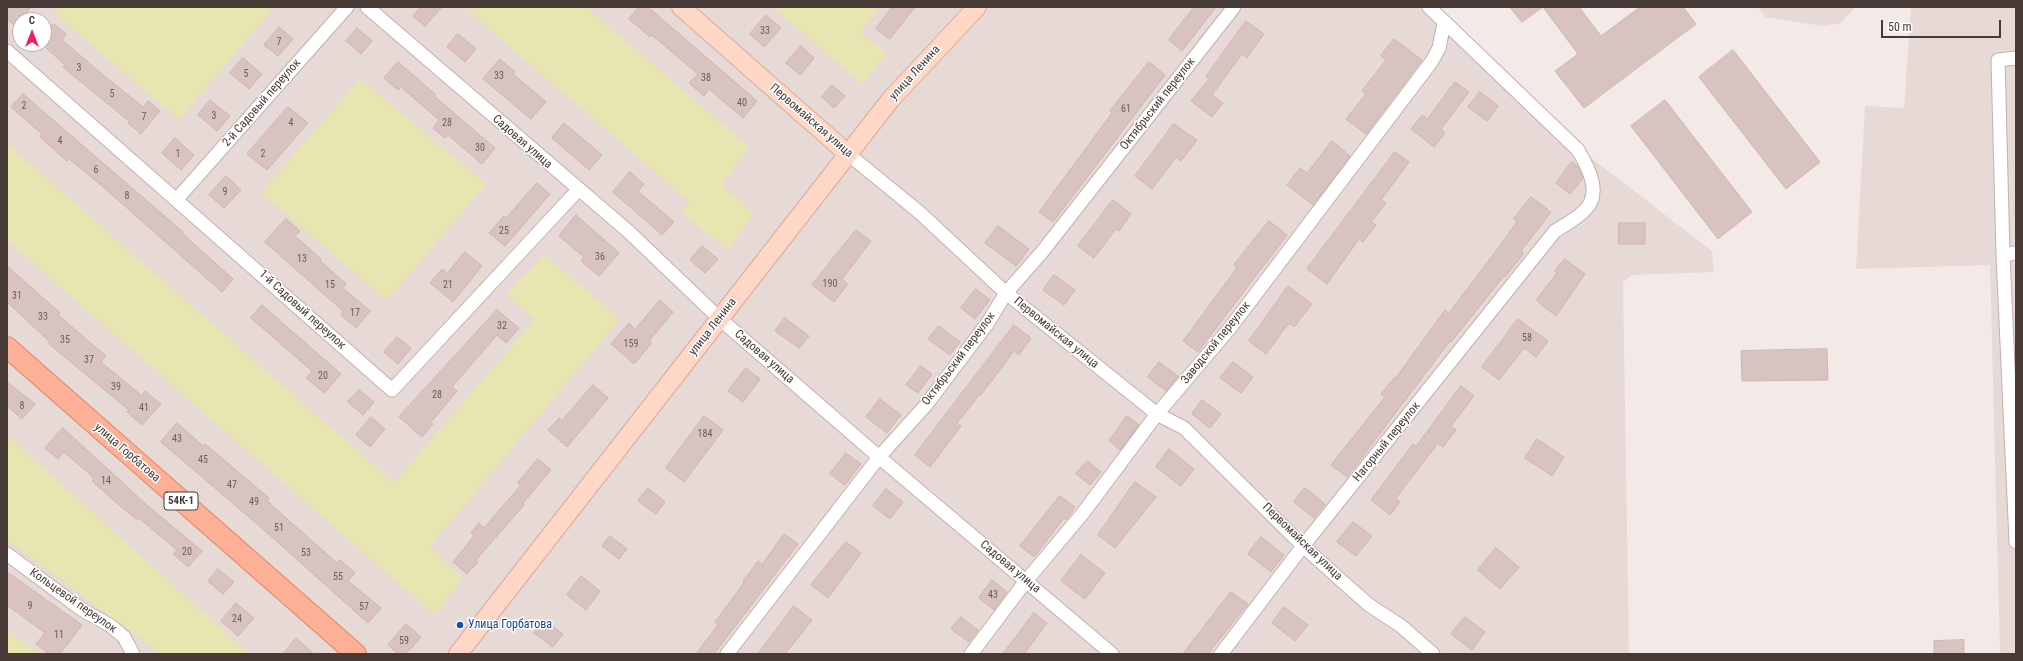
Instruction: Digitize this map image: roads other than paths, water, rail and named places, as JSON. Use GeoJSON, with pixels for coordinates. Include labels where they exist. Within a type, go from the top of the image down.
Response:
{"type":"FeatureCollection","features":[{"type":"Feature","properties":{"kind":"main road","name":"Первомайская улица"},"geometry":{"type":"LineString","coordinates":[[681,7],[848,154]]}},
{"type":"Feature","properties":{"kind":"main road","name":"улица Ленина"},"geometry":{"type":"LineString","coordinates":[[458,654],[891,99],[978,7]]}},
{"type":"Feature","properties":{"kind":"main road","name":"улица Горбатова"},"geometry":{"type":"LineString","coordinates":[[7,347],[356,654]]}},
{"type":"Feature","properties":{"kind":"street","name":"2-й Садовый переулок"},"geometry":{"type":"LineString","coordinates":[[177,199],[347,7]]}},
{"type":"Feature","properties":{"kind":"street","name":"Садовая улица"},"geometry":{"type":"LineString","coordinates":[[367,7],[668,268],[720,319],[879,457],[1112,654]]}},
{"type":"Feature","properties":{"kind":"street","name":"Октябрьский переулок"},"geometry":{"type":"LineString","coordinates":[[727,654],[879,457],[926,404],[987,324],[1006,293],[1042,252],[1234,7]]}},
{"type":"Feature","properties":{"kind":"street","name":"Нагорный переулок"},"geometry":{"type":"LineString","coordinates":[[1220,654],[1303,546],[1556,231],[1585,211],[1592,198],[1592,183],[1589,170],[1578,150],[1429,7]]}},
{"type":"Feature","properties":{"kind":"street","name":"Заводской переулок"},"geometry":{"type":"LineString","coordinates":[[971,654],[1026,581],[1082,513],[1156,414],[1230,328],[1432,61],[1439,48],[1444,23]]}},
{"type":"Feature","properties":{"kind":"street","name":"1-й Садовый переулок"},"geometry":{"type":"LineString","coordinates":[[7,51],[177,199],[392,390],[578,190]]}},
{"type":"Feature","properties":{"kind":"street"},"geometry":{"type":"LineString","coordinates":[[2016,58],[1998,60],[2003,255],[2016,542]]}},
{"type":"Feature","properties":{"kind":"street","name":"Первомайская улица"},"geometry":{"type":"LineString","coordinates":[[848,154],[919,212],[1006,293],[1156,414],[1184,428],[1303,546],[1369,605],[1400,626],[1434,654]]}},
{"type":"Feature","properties":{"kind":"street"},"geometry":{"type":"LineString","coordinates":[[2003,255],[2016,253]]}},
{"type":"Feature","properties":{"kind":"street","name":"Кольцевой переулок"},"geometry":{"type":"LineString","coordinates":[[7,554],[81,609],[111,626],[124,637],[133,654]]}},
{"type":"Feature","properties":{"kind":"place","name":"Улица Горбатова"},"geometry":{"type":"Point","coordinates":[460,625]}}]}
